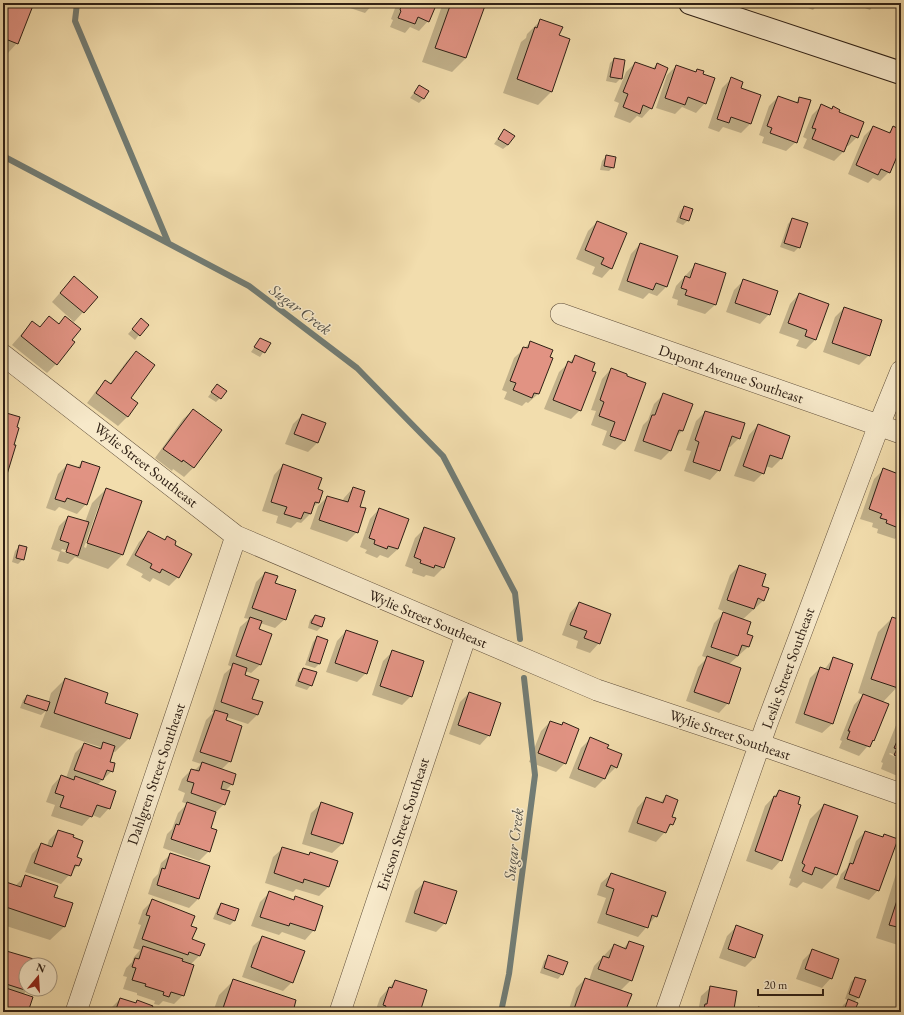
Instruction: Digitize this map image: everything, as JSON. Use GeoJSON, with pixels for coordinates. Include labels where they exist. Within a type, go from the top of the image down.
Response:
{"type":"FeatureCollection","features":[{"type":"Feature","properties":{"kind":"street"},"geometry":{"type":"LineString","coordinates":[[690,3],[901,73]]}},
{"type":"Feature","properties":{"kind":"street","name":"Dupont Avenue Southeast"},"geometry":{"type":"LineString","coordinates":[[561,314],[901,433]]}},
{"type":"Feature","properties":{"kind":"street","name":"Wylie Street Southeast"},"geometry":{"type":"LineString","coordinates":[[3,355],[236,536],[597,690],[901,794]]}},
{"type":"Feature","properties":{"kind":"street","name":"Leslie Street Southeast"},"geometry":{"type":"LineString","coordinates":[[666,1012],[760,745],[878,425],[901,371]]}},
{"type":"Feature","properties":{"kind":"street","name":"Dahlgren Street Southeast"},"geometry":{"type":"LineString","coordinates":[[76,1012],[236,536]]}},
{"type":"Feature","properties":{"kind":"street","name":"Ericson Street Southeast"},"geometry":{"type":"LineString","coordinates":[[340,1012],[466,635]]}},
{"type":"Feature","properties":{"kind":"building"},"geometry":{"type":"Polygon","coordinates":[[[3,3],[34,3],[18,44],[3,38],[3,3]]]}},
{"type":"Feature","properties":{"kind":"building"},"geometry":{"type":"Polygon","coordinates":[[[402,3],[437,3],[429,22],[418,17],[415,24],[398,18],[402,3]]]}},
{"type":"Feature","properties":{"kind":"building"},"geometry":{"type":"Polygon","coordinates":[[[451,3],[486,3],[466,58],[435,48],[451,3]]]}},
{"type":"Feature","properties":{"kind":"building"},"geometry":{"type":"Polygon","coordinates":[[[540,19],[563,27],[559,35],[570,39],[552,92],[517,79],[535,27],[537,28],[540,19]]]}},
{"type":"Feature","properties":{"kind":"building"},"geometry":{"type":"Polygon","coordinates":[[[614,58],[625,60],[622,79],[610,77],[614,58]]]}},
{"type":"Feature","properties":{"kind":"building"},"geometry":{"type":"Polygon","coordinates":[[[635,62],[655,69],[657,63],[668,68],[652,109],[643,105],[640,114],[623,107],[628,94],[623,92],[635,62]]]}},
{"type":"Feature","properties":{"kind":"building"},"geometry":{"type":"Polygon","coordinates":[[[676,65],[696,72],[697,69],[704,71],[703,74],[715,78],[706,104],[688,97],[685,105],[665,98],[676,65]]]}},
{"type":"Feature","properties":{"kind":"building"},"geometry":{"type":"Polygon","coordinates":[[[731,77],[743,82],[741,88],[761,95],[751,124],[731,117],[729,123],[717,119],[731,77]]]}},
{"type":"Feature","properties":{"kind":"building"},"geometry":{"type":"Polygon","coordinates":[[[419,85],[429,91],[424,99],[414,93],[419,85]]]}},
{"type":"Feature","properties":{"kind":"building"},"geometry":{"type":"Polygon","coordinates":[[[778,96],[798,103],[799,97],[811,100],[797,143],[770,133],[772,128],[767,126],[778,96]]]}},
{"type":"Feature","properties":{"kind":"building"},"geometry":{"type":"Polygon","coordinates":[[[821,104],[832,109],[833,106],[840,110],[839,112],[864,122],[858,138],[851,135],[844,152],[812,139],[816,129],[812,128],[821,104]]]}},
{"type":"Feature","properties":{"kind":"building"},"geometry":{"type":"Polygon","coordinates":[[[873,126],[890,133],[893,126],[901,130],[901,147],[890,173],[881,169],[878,175],[856,165],[873,126]]]}},
{"type":"Feature","properties":{"kind":"building"},"geometry":{"type":"Polygon","coordinates":[[[504,129],[515,136],[508,145],[498,139],[504,129]]]}},
{"type":"Feature","properties":{"kind":"building"},"geometry":{"type":"Polygon","coordinates":[[[606,155],[616,157],[614,168],[604,166],[606,155]]]}},
{"type":"Feature","properties":{"kind":"building"},"geometry":{"type":"Polygon","coordinates":[[[684,206],[693,209],[689,221],[680,218],[684,206]]]}},
{"type":"Feature","properties":{"kind":"building"},"geometry":{"type":"Polygon","coordinates":[[[792,218],[808,223],[800,248],[784,243],[792,218]]]}},
{"type":"Feature","properties":{"kind":"building"},"geometry":{"type":"Polygon","coordinates":[[[597,221],[627,233],[612,269],[601,264],[604,258],[585,250],[597,221]]]}},
{"type":"Feature","properties":{"kind":"building"},"geometry":{"type":"Polygon","coordinates":[[[640,243],[678,256],[667,287],[656,283],[653,290],[627,281],[640,243]]]}},
{"type":"Feature","properties":{"kind":"building"},"geometry":{"type":"Polygon","coordinates":[[[695,263],[726,273],[716,305],[685,295],[687,290],[681,288],[685,276],[690,278],[695,263]]]}},
{"type":"Feature","properties":{"kind":"building"},"geometry":{"type":"Polygon","coordinates":[[[74,276],[98,297],[84,313],[60,293],[74,276]]]}},
{"type":"Feature","properties":{"kind":"building"},"geometry":{"type":"Polygon","coordinates":[[[743,279],[778,291],[770,315],[735,303],[743,279]]]}},
{"type":"Feature","properties":{"kind":"building"},"geometry":{"type":"Polygon","coordinates":[[[799,293],[829,304],[816,340],[805,336],[807,330],[788,323],[799,293]]]}},
{"type":"Feature","properties":{"kind":"building"},"geometry":{"type":"Polygon","coordinates":[[[844,307],[882,320],[870,356],[832,343],[844,307]]]}},
{"type":"Feature","properties":{"kind":"building"},"geometry":{"type":"Polygon","coordinates":[[[49,316],[59,324],[65,316],[81,329],[72,340],[75,342],[57,365],[21,336],[32,321],[40,327],[49,316]]]}},
{"type":"Feature","properties":{"kind":"building"},"geometry":{"type":"Polygon","coordinates":[[[141,318],[149,325],[140,336],[132,329],[141,318]]]}},
{"type":"Feature","properties":{"kind":"building"},"geometry":{"type":"Polygon","coordinates":[[[260,338],[271,343],[265,353],[254,347],[260,338]]]}},
{"type":"Feature","properties":{"kind":"building"},"geometry":{"type":"Polygon","coordinates":[[[530,341],[553,350],[550,357],[553,358],[539,394],[534,393],[532,398],[513,390],[516,383],[510,381],[523,347],[528,348],[530,341]]]}},
{"type":"Feature","properties":{"kind":"building"},"geometry":{"type":"Polygon","coordinates":[[[136,351],[155,365],[131,398],[138,403],[128,417],[96,393],[105,380],[111,384],[136,351]]]}},
{"type":"Feature","properties":{"kind":"building"},"geometry":{"type":"Polygon","coordinates":[[[575,355],[595,363],[592,371],[596,372],[581,411],[553,400],[568,361],[572,363],[575,355]]]}},
{"type":"Feature","properties":{"kind":"building"},"geometry":{"type":"Polygon","coordinates":[[[611,368],[646,383],[625,441],[610,436],[615,422],[599,416],[604,402],[600,400],[611,368]]]}},
{"type":"Feature","properties":{"kind":"building"},"geometry":{"type":"Polygon","coordinates":[[[217,384],[227,391],[221,399],[211,392],[217,384]]]}},
{"type":"Feature","properties":{"kind":"building"},"geometry":{"type":"Polygon","coordinates":[[[663,393],[693,404],[683,431],[679,430],[671,451],[643,441],[652,415],[655,415],[663,393]]]}},
{"type":"Feature","properties":{"kind":"building"},"geometry":{"type":"Polygon","coordinates":[[[193,409],[222,430],[194,468],[163,449],[193,409]]]}},
{"type":"Feature","properties":{"kind":"building"},"geometry":{"type":"Polygon","coordinates":[[[705,411],[745,423],[740,439],[732,436],[720,471],[693,462],[699,442],[695,440],[705,411]]]}},
{"type":"Feature","properties":{"kind":"building"},"geometry":{"type":"Polygon","coordinates":[[[3,412],[20,417],[17,427],[19,428],[14,445],[16,445],[5,481],[3,481],[3,412]]]}},
{"type":"Feature","properties":{"kind":"building"},"geometry":{"type":"Polygon","coordinates":[[[302,414],[326,423],[318,443],[294,434],[302,414]]]}},
{"type":"Feature","properties":{"kind":"building"},"geometry":{"type":"Polygon","coordinates":[[[758,424],[790,436],[782,459],[770,455],[764,474],[743,466],[758,424]]]}},
{"type":"Feature","properties":{"kind":"building"},"geometry":{"type":"Polygon","coordinates":[[[82,461],[100,467],[87,505],[67,498],[65,502],[55,499],[67,464],[80,468],[82,461]]]}},
{"type":"Feature","properties":{"kind":"building"},"geometry":{"type":"Polygon","coordinates":[[[283,464],[322,478],[318,489],[323,491],[319,503],[315,502],[311,514],[304,512],[301,519],[284,514],[287,507],[271,502],[283,464]]]}},
{"type":"Feature","properties":{"kind":"building"},"geometry":{"type":"Polygon","coordinates":[[[883,468],[901,475],[901,529],[886,523],[887,520],[880,518],[882,514],[869,509],[883,468]]]}},
{"type":"Feature","properties":{"kind":"building"},"geometry":{"type":"Polygon","coordinates":[[[353,487],[365,491],[360,507],[366,508],[358,533],[319,520],[327,496],[348,502],[353,487]]]}},
{"type":"Feature","properties":{"kind":"building"},"geometry":{"type":"Polygon","coordinates":[[[106,488],[142,501],[123,555],[87,543],[106,488]]]}},
{"type":"Feature","properties":{"kind":"building"},"geometry":{"type":"Polygon","coordinates":[[[379,508],[409,519],[398,549],[388,546],[387,549],[374,544],[375,540],[369,538],[379,508]]]}},
{"type":"Feature","properties":{"kind":"building"},"geometry":{"type":"Polygon","coordinates":[[[68,516],[89,522],[78,556],[66,552],[69,543],[60,540],[68,516]]]}},
{"type":"Feature","properties":{"kind":"building"},"geometry":{"type":"Polygon","coordinates":[[[424,527],[455,538],[444,568],[435,565],[434,568],[420,563],[421,560],[414,557],[424,527]]]}},
{"type":"Feature","properties":{"kind":"building"},"geometry":{"type":"Polygon","coordinates":[[[148,531],[165,540],[167,536],[176,541],[175,545],[192,554],[179,578],[162,569],[160,573],[150,568],[152,564],[135,555],[148,531]]]}},
{"type":"Feature","properties":{"kind":"building"},"geometry":{"type":"Polygon","coordinates":[[[19,545],[27,547],[24,560],[16,558],[19,545]]]}},
{"type":"Feature","properties":{"kind":"building"},"geometry":{"type":"Polygon","coordinates":[[[739,565],[766,574],[762,586],[769,588],[764,601],[758,598],[754,609],[727,600],[739,565]]]}},
{"type":"Feature","properties":{"kind":"building"},"geometry":{"type":"Polygon","coordinates":[[[265,572],[278,576],[275,583],[296,590],[286,620],[252,608],[265,572]]]}},
{"type":"Feature","properties":{"kind":"building"},"geometry":{"type":"Polygon","coordinates":[[[579,602],[611,614],[600,644],[584,638],[587,631],[570,625],[579,602]]]}},
{"type":"Feature","properties":{"kind":"building"},"geometry":{"type":"Polygon","coordinates":[[[723,612],[751,622],[747,634],[753,636],[749,647],[742,645],[738,656],[711,647],[723,612]]]}},
{"type":"Feature","properties":{"kind":"building"},"geometry":{"type":"Polygon","coordinates":[[[315,615],[325,618],[322,627],[311,623],[315,615]]]}},
{"type":"Feature","properties":{"kind":"building"},"geometry":{"type":"Polygon","coordinates":[[[250,617],[262,621],[259,629],[272,634],[261,665],[236,656],[250,617]]]}},
{"type":"Feature","properties":{"kind":"building"},"geometry":{"type":"Polygon","coordinates":[[[892,617],[901,620],[901,678],[898,688],[871,679],[892,617]]]}},
{"type":"Feature","properties":{"kind":"building"},"geometry":{"type":"Polygon","coordinates":[[[346,630],[378,641],[367,674],[335,663],[346,630]]]}},
{"type":"Feature","properties":{"kind":"building"},"geometry":{"type":"Polygon","coordinates":[[[317,636],[328,640],[320,664],[309,661],[317,636]]]}},
{"type":"Feature","properties":{"kind":"building"},"geometry":{"type":"Polygon","coordinates":[[[392,650],[424,661],[412,697],[380,686],[392,650]]]}},
{"type":"Feature","properties":{"kind":"building"},"geometry":{"type":"Polygon","coordinates":[[[707,656],[741,668],[729,704],[694,692],[707,656]]]}},
{"type":"Feature","properties":{"kind":"building"},"geometry":{"type":"Polygon","coordinates":[[[833,657],[853,664],[833,724],[804,714],[820,667],[829,670],[833,657]]]}},
{"type":"Feature","properties":{"kind":"building"},"geometry":{"type":"Polygon","coordinates":[[[233,663],[247,668],[245,675],[259,680],[252,699],[263,702],[258,715],[221,702],[233,663]]]}},
{"type":"Feature","properties":{"kind":"building"},"geometry":{"type":"Polygon","coordinates":[[[303,668],[317,672],[312,686],[298,681],[303,668]]]}},
{"type":"Feature","properties":{"kind":"building"},"geometry":{"type":"Polygon","coordinates":[[[65,678],[108,693],[105,703],[138,714],[130,739],[54,713],[65,678]]]}},
{"type":"Feature","properties":{"kind":"building"},"geometry":{"type":"Polygon","coordinates":[[[469,692],[501,703],[490,736],[458,725],[469,692]]]}},
{"type":"Feature","properties":{"kind":"building"},"geometry":{"type":"Polygon","coordinates":[[[863,694],[889,704],[874,741],[873,740],[870,747],[847,739],[850,731],[848,731],[863,694]]]}},
{"type":"Feature","properties":{"kind":"building"},"geometry":{"type":"Polygon","coordinates":[[[27,695],[50,702],[47,711],[24,703],[27,695]]]}},
{"type":"Feature","properties":{"kind":"building"},"geometry":{"type":"Polygon","coordinates":[[[215,710],[228,714],[226,720],[242,726],[231,762],[200,752],[215,710]]]}},
{"type":"Feature","properties":{"kind":"building"},"geometry":{"type":"Polygon","coordinates":[[[550,721],[562,725],[563,722],[579,729],[566,764],[538,753],[550,721]]]}},
{"type":"Feature","properties":{"kind":"building"},"geometry":{"type":"Polygon","coordinates":[[[901,732],[901,758],[894,755],[897,749],[894,748],[901,732]]]}},
{"type":"Feature","properties":{"kind":"building"},"geometry":{"type":"Polygon","coordinates":[[[590,737],[609,745],[607,748],[622,754],[617,768],[611,765],[605,779],[578,769],[590,737]]]}},
{"type":"Feature","properties":{"kind":"building"},"geometry":{"type":"Polygon","coordinates":[[[103,742],[115,746],[110,762],[115,763],[113,772],[107,770],[103,780],[74,770],[84,743],[101,749],[103,742]]]}},
{"type":"Feature","properties":{"kind":"building"},"geometry":{"type":"Polygon","coordinates":[[[202,762],[236,774],[233,785],[223,781],[221,789],[230,791],[225,805],[191,793],[194,783],[187,781],[191,769],[199,771],[202,762]]]}},
{"type":"Feature","properties":{"kind":"building"},"geometry":{"type":"Polygon","coordinates":[[[61,775],[74,780],[75,776],[116,791],[110,809],[97,805],[92,817],[60,807],[64,796],[55,793],[61,775]]]}},
{"type":"Feature","properties":{"kind":"building"},"geometry":{"type":"Polygon","coordinates":[[[779,790],[800,797],[798,804],[801,805],[782,861],[755,851],[774,796],[776,797],[779,790]]]}},
{"type":"Feature","properties":{"kind":"building"},"geometry":{"type":"Polygon","coordinates":[[[666,795],[678,800],[672,817],[676,818],[673,825],[670,824],[666,833],[637,823],[646,797],[663,803],[666,795]]]}},
{"type":"Feature","properties":{"kind":"building"},"geometry":{"type":"Polygon","coordinates":[[[187,802],[216,812],[211,828],[217,830],[210,852],[171,839],[176,824],[179,825],[187,802]]]}},
{"type":"Feature","properties":{"kind":"building"},"geometry":{"type":"Polygon","coordinates":[[[321,802],[353,813],[343,844],[311,834],[321,802]]]}},
{"type":"Feature","properties":{"kind":"building"},"geometry":{"type":"Polygon","coordinates":[[[824,804],[858,816],[837,875],[815,867],[812,875],[802,871],[805,865],[802,863],[824,804]]]}},
{"type":"Feature","properties":{"kind":"building"},"geometry":{"type":"Polygon","coordinates":[[[58,830],[74,835],[73,837],[83,841],[77,857],[82,859],[79,866],[75,865],[71,876],[34,863],[41,843],[52,847],[58,830]]]}},
{"type":"Feature","properties":{"kind":"building"},"geometry":{"type":"Polygon","coordinates":[[[865,831],[883,837],[884,834],[898,839],[879,891],[844,879],[850,863],[853,864],[865,831]]]}},
{"type":"Feature","properties":{"kind":"building"},"geometry":{"type":"Polygon","coordinates":[[[282,847],[309,855],[310,852],[338,861],[329,887],[304,879],[303,883],[274,873],[282,847]]]}},
{"type":"Feature","properties":{"kind":"building"},"geometry":{"type":"Polygon","coordinates":[[[170,853],[210,866],[199,899],[157,885],[162,868],[165,869],[170,853]]]}},
{"type":"Feature","properties":{"kind":"building"},"geometry":{"type":"Polygon","coordinates":[[[611,873],[666,892],[657,917],[652,915],[648,928],[606,914],[614,889],[606,886],[611,873]]]}},
{"type":"Feature","properties":{"kind":"building"},"geometry":{"type":"Polygon","coordinates":[[[25,875],[58,886],[54,897],[73,903],[65,927],[3,906],[3,891],[6,882],[21,887],[25,875]]]}},
{"type":"Feature","properties":{"kind":"building"},"geometry":{"type":"Polygon","coordinates":[[[424,881],[457,891],[446,924],[414,913],[424,881]]]}},
{"type":"Feature","properties":{"kind":"building"},"geometry":{"type":"Polygon","coordinates":[[[901,888],[901,928],[889,925],[901,888]]]}},
{"type":"Feature","properties":{"kind":"building"},"geometry":{"type":"Polygon","coordinates":[[[269,891],[294,900],[295,896],[323,906],[315,931],[290,923],[289,926],[260,917],[269,891]]]}},
{"type":"Feature","properties":{"kind":"building"},"geometry":{"type":"Polygon","coordinates":[[[152,899],[195,916],[191,926],[197,928],[192,939],[205,944],[200,956],[189,952],[188,955],[142,939],[150,916],[146,915],[152,899]]]}},
{"type":"Feature","properties":{"kind":"building"},"geometry":{"type":"Polygon","coordinates":[[[221,903],[239,909],[235,921],[217,914],[221,903]]]}},
{"type":"Feature","properties":{"kind":"building"},"geometry":{"type":"Polygon","coordinates":[[[736,925],[763,935],[755,958],[728,949],[736,925]]]}},
{"type":"Feature","properties":{"kind":"building"},"geometry":{"type":"Polygon","coordinates":[[[262,936],[305,951],[293,983],[251,967],[262,936]]]}},
{"type":"Feature","properties":{"kind":"building"},"geometry":{"type":"Polygon","coordinates":[[[629,941],[644,946],[632,981],[598,969],[603,956],[609,958],[614,944],[626,949],[629,941]]]}},
{"type":"Feature","properties":{"kind":"building"},"geometry":{"type":"Polygon","coordinates":[[[143,946],[183,959],[182,961],[194,965],[184,996],[171,992],[169,997],[163,995],[164,992],[132,980],[136,968],[132,967],[135,958],[139,959],[143,946]]]}},
{"type":"Feature","properties":{"kind":"building"},"geometry":{"type":"Polygon","coordinates":[[[812,949],[839,959],[832,979],[805,969],[812,949]]]}},
{"type":"Feature","properties":{"kind":"building"},"geometry":{"type":"Polygon","coordinates":[[[3,950],[27,957],[18,957],[18,988],[3,983],[3,950]]]}},
{"type":"Feature","properties":{"kind":"building"},"geometry":{"type":"Polygon","coordinates":[[[548,955],[568,962],[563,975],[544,968],[548,955]]]}},
{"type":"Feature","properties":{"kind":"building"},"geometry":{"type":"Polygon","coordinates":[[[855,977],[866,980],[859,998],[849,994],[855,977]]]}},
{"type":"Feature","properties":{"kind":"building"},"geometry":{"type":"Polygon","coordinates":[[[585,978],[632,994],[625,1012],[582,1012],[574,1009],[585,978]]]}},
{"type":"Feature","properties":{"kind":"building"},"geometry":{"type":"Polygon","coordinates":[[[233,979],[296,1000],[293,1012],[222,1011],[233,979]]]}},
{"type":"Feature","properties":{"kind":"building"},"geometry":{"type":"Polygon","coordinates":[[[395,980],[427,990],[420,1012],[384,1012],[386,1006],[383,1005],[389,987],[392,988],[395,980]]]}},
{"type":"Feature","properties":{"kind":"building"},"geometry":{"type":"Polygon","coordinates":[[[710,986],[737,991],[734,1009],[735,1012],[703,1012],[705,1004],[707,1004],[710,986]]]}},
{"type":"Feature","properties":{"kind":"building"},"geometry":{"type":"Polygon","coordinates":[[[3,987],[18,992],[18,997],[33,997],[28,1012],[3,1012],[3,987]]]}},
{"type":"Feature","properties":{"kind":"building"},"geometry":{"type":"Polygon","coordinates":[[[120,998],[136,1003],[137,1000],[153,1006],[152,1008],[164,1012],[115,1012],[120,998]]]}},
{"type":"Feature","properties":{"kind":"building"},"geometry":{"type":"Polygon","coordinates":[[[848,999],[858,1003],[854,1012],[844,1011],[848,999]]]}},
{"type":"Feature","properties":{"kind":"building"},"geometry":{"type":"Polygon","coordinates":[[[758,1007],[780,1012],[757,1012],[758,1007]]]}},
{"type":"Feature","properties":{"kind":"waterway","name":"Sugar Creek"},"geometry":{"type":"LineString","coordinates":[[77,3],[75,21],[168,242]]}},
{"type":"Feature","properties":{"kind":"waterway","name":"Sugar Creek"},"geometry":{"type":"LineString","coordinates":[[3,156],[249,286],[357,368],[443,456],[515,593],[520,639]]}},
{"type":"Feature","properties":{"kind":"waterway","name":"Sugar Creek"},"geometry":{"type":"LineString","coordinates":[[501,1012],[509,974],[535,775],[524,678]]}}]}
